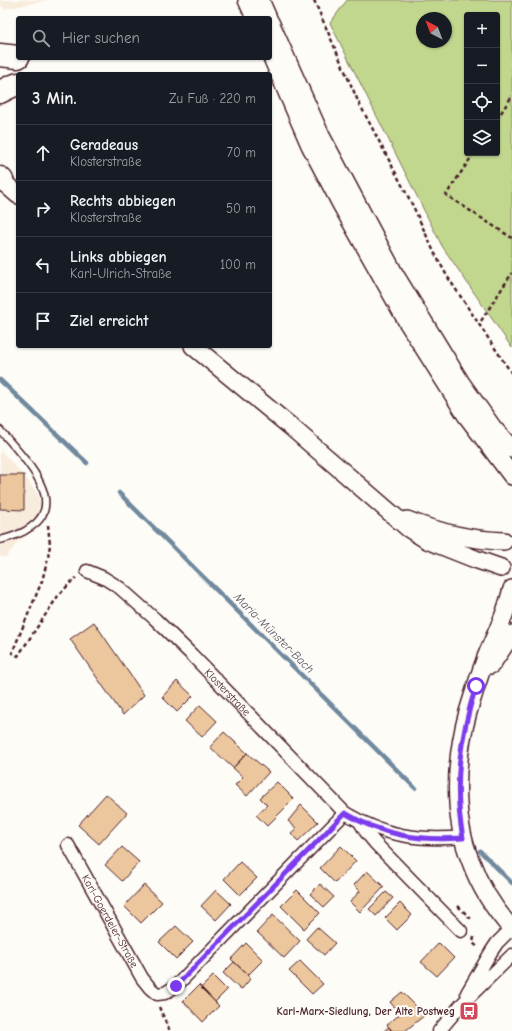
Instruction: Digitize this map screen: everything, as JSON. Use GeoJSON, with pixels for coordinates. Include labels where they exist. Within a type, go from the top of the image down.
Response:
{"type":"FeatureCollection","features":[{"type":"Feature","properties":{"kind":"highway"},"geometry":{"type":"LineString","coordinates":[[0,55],[16,58]]}},
{"type":"Feature","properties":{"kind":"highway"},"geometry":{"type":"LineString","coordinates":[[0,76],[16,79]]}},
{"type":"Feature","properties":{"kind":"highway"},"geometry":{"type":"LineString","coordinates":[[0,92],[16,84]]}},
{"type":"Feature","properties":{"kind":"main road"},"geometry":{"type":"LineString","coordinates":[[247,0],[254,16]]}},
{"type":"Feature","properties":{"kind":"main road"},"geometry":{"type":"LineString","coordinates":[[260,0],[267,16]]}},
{"type":"Feature","properties":{"kind":"main road"},"geometry":{"type":"LineString","coordinates":[[272,26],[321,136],[395,275],[461,383],[493,428],[512,449]]}},
{"type":"Feature","properties":{"kind":"main road"},"geometry":{"type":"LineString","coordinates":[[272,58],[310,146],[400,310],[466,415],[512,476]]}},
{"type":"Feature","properties":{"kind":"main road"},"geometry":{"type":"LineString","coordinates":[[0,182],[16,194]]}},
{"type":"Feature","properties":{"kind":"main road"},"geometry":{"type":"LineString","coordinates":[[0,182],[16,202]]}},
{"type":"Feature","properties":{"kind":"main road"},"geometry":{"type":"LineString","coordinates":[[195,348],[290,426],[408,528],[427,540],[501,568]]}},
{"type":"Feature","properties":{"kind":"main road"},"geometry":{"type":"LineString","coordinates":[[384,508],[405,519],[442,532],[462,537],[484,541],[508,536]]}},
{"type":"Feature","properties":{"kind":"main road"},"geometry":{"type":"LineString","coordinates":[[508,536],[500,554],[501,568],[505,579],[512,589],[506,610],[484,662],[468,712],[458,766],[458,802],[463,838],[470,862],[485,892],[512,929]]}},
{"type":"Feature","properties":{"kind":"main road"},"geometry":{"type":"LineString","coordinates":[[476,686],[512,634]]}},
{"type":"Feature","properties":{"kind":"street","name":"Klosterstraße"},"geometry":{"type":"LineString","coordinates":[[87,571],[104,578],[120,588],[155,619],[192,655],[345,813],[360,822],[375,828],[408,836],[430,839],[463,838]]}},
{"type":"Feature","properties":{"kind":"street"},"geometry":{"type":"LineString","coordinates":[[157,994],[166,993],[176,986],[345,813]]}},
{"type":"Feature","properties":{"kind":"street","name":"Klosterstraße"},"geometry":{"type":"LineString","coordinates":[[360,822],[375,843],[461,931]]}},
{"type":"Feature","properties":{"kind":"street","name":"Karl-Goerdeler-Straße"},"geometry":{"type":"LineString","coordinates":[[68,845],[142,978],[157,994]]}},
{"type":"Feature","properties":{"kind":"street"},"geometry":{"type":"LineString","coordinates":[[461,1005],[497,943],[512,929]]}},
{"type":"Feature","properties":{"kind":"street"},"geometry":{"type":"LineString","coordinates":[[439,1031],[461,1005],[511,960]]}},
{"type":"Feature","properties":{"kind":"lane"},"geometry":{"type":"LineString","coordinates":[[0,430],[37,476],[43,489],[46,508],[42,517],[32,527],[20,534],[0,540]]}},
{"type":"Feature","properties":{"kind":"path"},"geometry":{"type":"LineString","coordinates":[[314,0],[358,100],[413,206],[434,252],[447,276],[512,374]]}},
{"type":"Feature","properties":{"kind":"path"},"geometry":{"type":"LineString","coordinates":[[500,114],[512,96]]}},
{"type":"Feature","properties":{"kind":"path"},"geometry":{"type":"LineString","coordinates":[[472,156],[446,194],[512,238]]}},
{"type":"Feature","properties":{"kind":"path"},"geometry":{"type":"LineString","coordinates":[[481,321],[512,273]]}},
{"type":"Feature","properties":{"kind":"path"},"geometry":{"type":"LineString","coordinates":[[46,508],[50,544],[48,558],[42,582],[12,653],[18,656],[58,596],[73,580],[87,571]]}},
{"type":"Feature","properties":{"kind":"path"},"geometry":{"type":"LineString","coordinates":[[157,994],[159,1007],[170,1031]]}},
{"type":"Feature","properties":{"kind":"shaded area"},"geometry":{"type":"Polygon","coordinates":[[[0,0],[49,0],[4,9],[0,4],[0,0]]]}},
{"type":"Feature","properties":{"kind":"shaded area"},"geometry":{"type":"Polygon","coordinates":[[[0,450],[28,481],[37,493],[40,503],[37,515],[29,528],[6,557],[0,557],[0,450]]]}},
{"type":"Feature","properties":{"kind":"green space"},"geometry":{"type":"Polygon","coordinates":[[[347,0],[512,0],[512,348],[442,246],[330,23],[347,0]]]}},
{"type":"Feature","properties":{"kind":"building"},"geometry":{"type":"Polygon","coordinates":[[[0,475],[24,475],[24,510],[0,509],[0,475]]]}},
{"type":"Feature","properties":{"kind":"building"},"geometry":{"type":"Polygon","coordinates":[[[94,622],[144,695],[123,715],[70,639],[94,622]]]}},
{"type":"Feature","properties":{"kind":"building"},"geometry":{"type":"Polygon","coordinates":[[[177,681],[193,696],[177,712],[162,697],[177,681]]]}},
{"type":"Feature","properties":{"kind":"building"},"geometry":{"type":"Polygon","coordinates":[[[200,705],[217,721],[202,737],[185,721],[200,705]]]}},
{"type":"Feature","properties":{"kind":"building"},"geometry":{"type":"Polygon","coordinates":[[[224,732],[247,753],[233,768],[210,747],[224,732]]]}},
{"type":"Feature","properties":{"kind":"building"},"geometry":{"type":"Polygon","coordinates":[[[247,753],[269,772],[247,796],[235,785],[243,777],[233,768],[247,753]]]}},
{"type":"Feature","properties":{"kind":"building"},"geometry":{"type":"Polygon","coordinates":[[[277,782],[294,799],[267,826],[256,815],[267,805],[260,798],[277,782]]]}},
{"type":"Feature","properties":{"kind":"building"},"geometry":{"type":"Polygon","coordinates":[[[106,794],[127,813],[99,844],[78,825],[106,794]]]}},
{"type":"Feature","properties":{"kind":"building"},"geometry":{"type":"Polygon","coordinates":[[[301,805],[318,822],[298,841],[291,834],[296,828],[288,821],[301,805]]]}},
{"type":"Feature","properties":{"kind":"building"},"geometry":{"type":"Polygon","coordinates":[[[341,846],[356,861],[335,883],[320,868],[341,846]]]}},
{"type":"Feature","properties":{"kind":"building"},"geometry":{"type":"Polygon","coordinates":[[[122,847],[139,862],[122,881],[105,865],[122,847]]]}},
{"type":"Feature","properties":{"kind":"building"},"geometry":{"type":"Polygon","coordinates":[[[240,862],[257,878],[240,895],[224,879],[240,862]]]}},
{"type":"Feature","properties":{"kind":"building"},"geometry":{"type":"Polygon","coordinates":[[[367,871],[384,887],[360,912],[350,902],[360,891],[354,885],[367,871]]]}},
{"type":"Feature","properties":{"kind":"building"},"geometry":{"type":"Polygon","coordinates":[[[320,884],[334,897],[324,907],[310,894],[320,884]]]}},
{"type":"Feature","properties":{"kind":"building"},"geometry":{"type":"Polygon","coordinates":[[[144,885],[162,902],[141,923],[124,906],[144,885]]]}},
{"type":"Feature","properties":{"kind":"building"},"geometry":{"type":"Polygon","coordinates":[[[216,890],[231,904],[216,920],[201,906],[216,890]]]}},
{"type":"Feature","properties":{"kind":"building"},"geometry":{"type":"Polygon","coordinates":[[[297,890],[320,913],[304,929],[281,906],[297,890]]]}},
{"type":"Feature","properties":{"kind":"building"},"geometry":{"type":"Polygon","coordinates":[[[386,892],[393,898],[376,916],[369,909],[386,892]]]}},
{"type":"Feature","properties":{"kind":"building"},"geometry":{"type":"Polygon","coordinates":[[[400,903],[412,915],[397,930],[385,918],[400,903]]]}},
{"type":"Feature","properties":{"kind":"building"},"geometry":{"type":"Polygon","coordinates":[[[273,915],[300,941],[284,958],[257,932],[273,915]]]}},
{"type":"Feature","properties":{"kind":"building"},"geometry":{"type":"Polygon","coordinates":[[[176,926],[193,942],[176,959],[159,942],[176,926]]]}},
{"type":"Feature","properties":{"kind":"building"},"geometry":{"type":"Polygon","coordinates":[[[317,927],[335,943],[324,955],[306,939],[317,927]]]}},
{"type":"Feature","properties":{"kind":"building"},"geometry":{"type":"Polygon","coordinates":[[[246,943],[263,960],[248,975],[231,959],[246,943]]]}},
{"type":"Feature","properties":{"kind":"building"},"geometry":{"type":"Polygon","coordinates":[[[439,943],[454,958],[437,976],[421,962],[439,943]]]}},
{"type":"Feature","properties":{"kind":"building"},"geometry":{"type":"Polygon","coordinates":[[[300,961],[323,984],[312,994],[289,971],[300,961]]]}},
{"type":"Feature","properties":{"kind":"building"},"geometry":{"type":"Polygon","coordinates":[[[234,962],[251,978],[241,990],[223,973],[234,962]]]}},
{"type":"Feature","properties":{"kind":"building"},"geometry":{"type":"Polygon","coordinates":[[[213,976],[227,990],[215,1002],[201,988],[213,976]]]}},
{"type":"Feature","properties":{"kind":"building"},"geometry":{"type":"Polygon","coordinates":[[[199,985],[219,1006],[203,1022],[183,1001],[199,985]]]}},
{"type":"Feature","properties":{"kind":"building"},"geometry":{"type":"Polygon","coordinates":[[[402,992],[425,1015],[405,1031],[392,1031],[387,1025],[400,1014],[390,1002],[402,992]]]}},
{"type":"Feature","properties":{"kind":"building"},"geometry":{"type":"Polygon","coordinates":[[[389,1027],[392,1031],[384,1031],[389,1027]]]}},
{"type":"Feature","properties":{"kind":"waterway","name":"Maria-Münster-Bach"},"geometry":{"type":"LineString","coordinates":[[0,380],[87,463]]}},
{"type":"Feature","properties":{"kind":"waterway","name":"Maria-Münster-Bach"},"geometry":{"type":"LineString","coordinates":[[119,493],[415,788]]}},
{"type":"Feature","properties":{"kind":"waterway","name":"Maria-Münster-Bach"},"geometry":{"type":"LineString","coordinates":[[480,851],[512,883]]}},
{"type":"Feature","properties":{"kind":"place","name":"Karl-Marx-Siedlung, Der Alte Postweg"},"geometry":{"type":"Point","coordinates":[469,1011]}},
{"type":"Feature","properties":{"kind":"route"},"geometry":{"type":"LineString","coordinates":[[176,986],[345,813],[360,822],[375,828],[400,835],[430,839],[463,838],[458,802],[458,766],[468,712],[476,686]]}}]}
